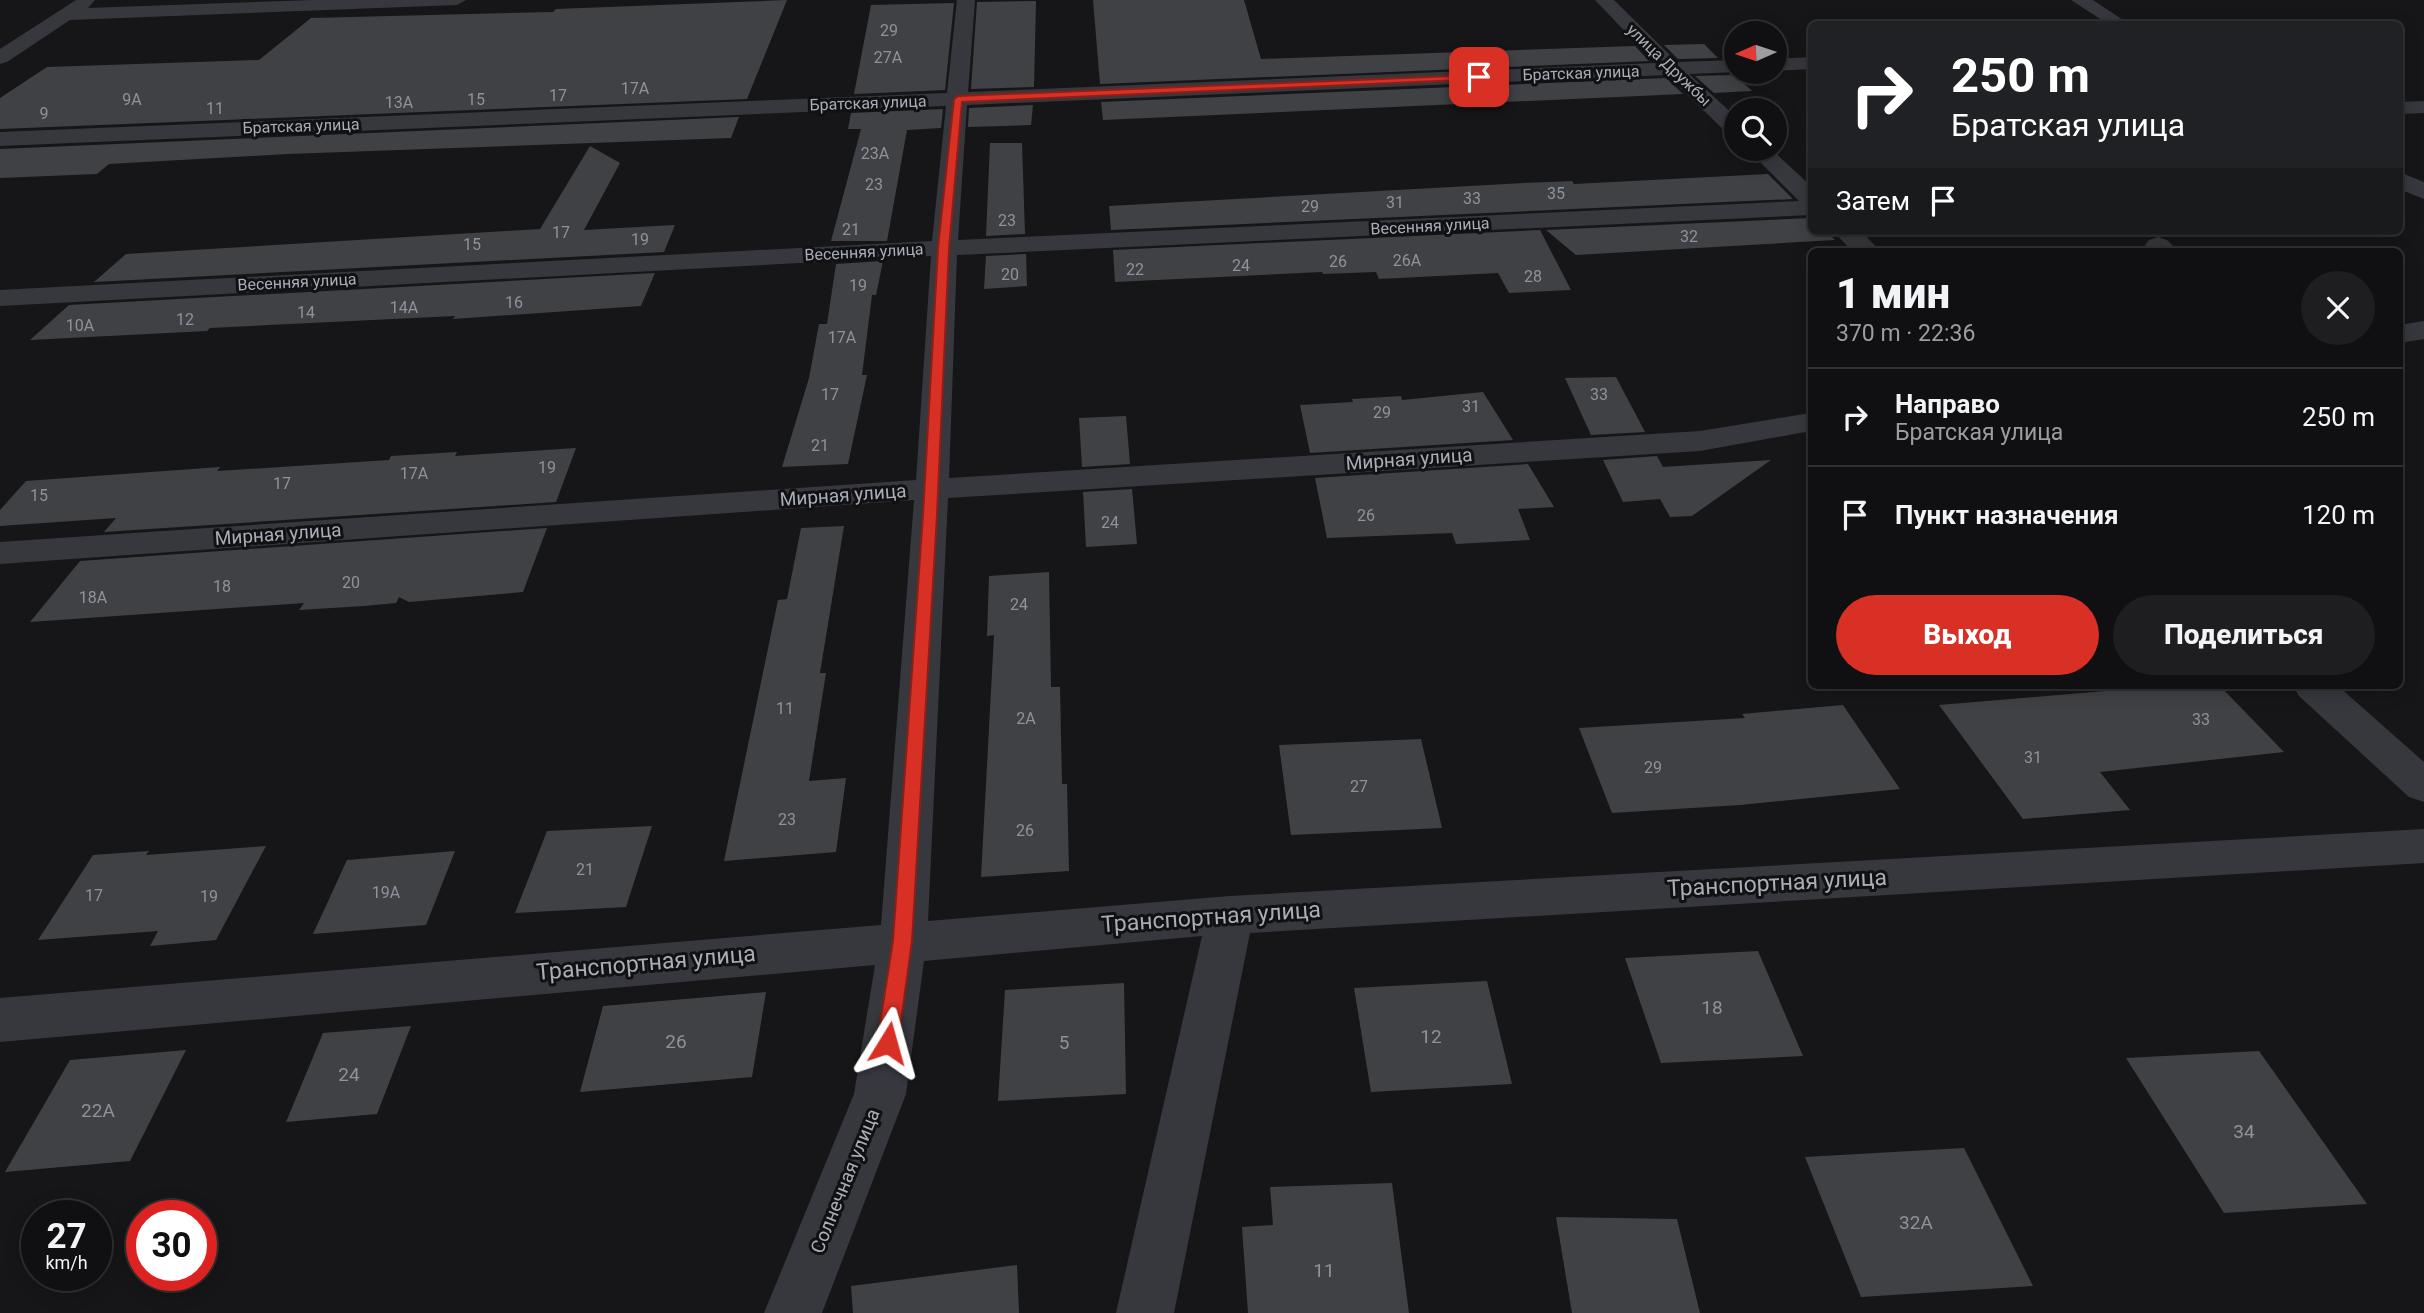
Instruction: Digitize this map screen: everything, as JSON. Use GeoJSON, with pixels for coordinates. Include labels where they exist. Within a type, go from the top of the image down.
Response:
{"type":"FeatureCollection","features":[{"type":"Feature","properties":{"kind":"street"},"geometry":{"type":"LineString","coordinates":[[0,58],[89,0]]}},
{"type":"Feature","properties":{"kind":"street"},"geometry":{"type":"LineString","coordinates":[[64,15],[457,0]]}},
{"type":"Feature","properties":{"kind":"street","name":"Солнечная улица"},"geometry":{"type":"LineString","coordinates":[[793,1313],[880,1094],[903,941],[932,489],[944,248],[965,0]]}},
{"type":"Feature","properties":{"kind":"street","name":"улица Дружбы"},"geometry":{"type":"LineString","coordinates":[[1604,0],[1724,118]]}},
{"type":"Feature","properties":{"kind":"street"},"geometry":{"type":"LineString","coordinates":[[2080,0],[2115,21]]}},
{"type":"Feature","properties":{"kind":"street"},"geometry":{"type":"LineString","coordinates":[[1787,64],[1808,63]]}},
{"type":"Feature","properties":{"kind":"street","name":"Братская улица"},"geometry":{"type":"LineString","coordinates":[[0,139],[1724,67]]}},
{"type":"Feature","properties":{"kind":"street"},"geometry":{"type":"LineString","coordinates":[[2403,108],[2424,107]]}},
{"type":"Feature","properties":{"kind":"street"},"geometry":{"type":"LineString","coordinates":[[1771,161],[1808,195]]}},
{"type":"Feature","properties":{"kind":"street"},"geometry":{"type":"LineString","coordinates":[[2403,181],[2424,192]]}},
{"type":"Feature","properties":{"kind":"street","name":"Весенняя улица"},"geometry":{"type":"LineString","coordinates":[[0,298],[944,248],[1808,208]]}},
{"type":"Feature","properties":{"kind":"street"},"geometry":{"type":"LineString","coordinates":[[1850,235],[1864,248]]}},
{"type":"Feature","properties":{"kind":"street"},"geometry":{"type":"LineString","coordinates":[[2403,333],[2424,330]]}},
{"type":"Feature","properties":{"kind":"street","name":"Мирная улица"},"geometry":{"type":"LineString","coordinates":[[0,553],[1700,440],[1808,422]]}},
{"type":"Feature","properties":{"kind":"street"},"geometry":{"type":"LineString","coordinates":[[2316,689],[2424,786]]}},
{"type":"Feature","properties":{"kind":"street","name":"Транспортная улица"},"geometry":{"type":"LineString","coordinates":[[0,1020],[1230,915],[2424,846]]}},
{"type":"Feature","properties":{"kind":"street"},"geometry":{"type":"LineString","coordinates":[[1146,1313],[1230,915]]}},
{"type":"Feature","properties":{"kind":"building"},"geometry":{"type":"Polygon","coordinates":[[[787,0],[747,99],[0,129],[0,98],[47,67],[259,60],[311,18],[553,12],[556,9],[787,0]]]}},
{"type":"Feature","properties":{"kind":"building"},"geometry":{"type":"Polygon","coordinates":[[[1093,0],[1244,0],[1261,59],[1635,46],[1649,61],[1100,84],[1093,0]]]}},
{"type":"Feature","properties":{"kind":"building"},"geometry":{"type":"Polygon","coordinates":[[[1036,1],[1034,87],[971,89],[977,2],[1036,1]]]}},
{"type":"Feature","properties":{"kind":"building"},"geometry":{"type":"Polygon","coordinates":[[[954,3],[945,90],[854,94],[871,5],[954,3]]]}},
{"type":"Feature","properties":{"kind":"building"},"geometry":{"type":"Polygon","coordinates":[[[1704,44],[1718,58],[1678,59],[1664,45],[1704,44]]]}},
{"type":"Feature","properties":{"kind":"building"},"geometry":{"type":"Polygon","coordinates":[[[1724,75],[1724,84],[1745,84],[1752,91],[1714,93],[1695,76],[1724,75]]]}},
{"type":"Feature","properties":{"kind":"building"},"geometry":{"type":"Polygon","coordinates":[[[1666,78],[1683,94],[1103,120],[1101,102],[1666,78]]]}},
{"type":"Feature","properties":{"kind":"building"},"geometry":{"type":"Polygon","coordinates":[[[1033,105],[1031,125],[968,127],[969,108],[1033,105]]]}},
{"type":"Feature","properties":{"kind":"building"},"geometry":{"type":"Polygon","coordinates":[[[943,109],[941,128],[907,130],[887,241],[831,241],[861,129],[848,129],[851,113],[943,109]]]}},
{"type":"Feature","properties":{"kind":"building"},"geometry":{"type":"Polygon","coordinates":[[[739,117],[731,138],[288,154],[109,164],[97,174],[0,178],[0,149],[739,117]]]}},
{"type":"Feature","properties":{"kind":"building"},"geometry":{"type":"Polygon","coordinates":[[[990,143],[1022,143],[1025,234],[986,236],[990,143]]]}},
{"type":"Feature","properties":{"kind":"building"},"geometry":{"type":"Polygon","coordinates":[[[590,146],[620,163],[584,230],[675,225],[664,252],[94,282],[126,254],[540,229],[590,146]]]}},
{"type":"Feature","properties":{"kind":"building"},"geometry":{"type":"Polygon","coordinates":[[[1768,174],[1793,199],[1111,230],[1109,206],[1524,183],[1572,181],[1574,184],[1768,174]]]}},
{"type":"Feature","properties":{"kind":"building"},"geometry":{"type":"Polygon","coordinates":[[[1808,218],[1808,235],[1830,235],[1835,240],[1576,255],[1546,230],[1808,218]]]}},
{"type":"Feature","properties":{"kind":"building"},"geometry":{"type":"Polygon","coordinates":[[[1540,230],[1571,290],[1509,293],[1498,273],[1379,279],[1376,272],[1322,272],[1115,282],[1113,250],[1540,230]]]}},
{"type":"Feature","properties":{"kind":"building"},"geometry":{"type":"Polygon","coordinates":[[[1026,254],[1027,286],[984,289],[986,256],[1026,254]]]}},
{"type":"Feature","properties":{"kind":"building"},"geometry":{"type":"Polygon","coordinates":[[[883,261],[876,295],[872,295],[862,375],[867,375],[848,464],[782,467],[809,378],[819,324],[827,324],[836,264],[883,261]]]}},
{"type":"Feature","properties":{"kind":"building"},"geometry":{"type":"Polygon","coordinates":[[[655,273],[641,306],[453,319],[455,316],[30,340],[69,305],[655,273]]]}},
{"type":"Feature","properties":{"kind":"building"},"geometry":{"type":"Polygon","coordinates":[[[1616,377],[1645,432],[1591,435],[1565,378],[1616,377]]]}},
{"type":"Feature","properties":{"kind":"building"},"geometry":{"type":"Polygon","coordinates":[[[1483,392],[1513,440],[1310,453],[1300,405],[1353,402],[1352,399],[1401,396],[1402,400],[1483,392]]]}},
{"type":"Feature","properties":{"kind":"building"},"geometry":{"type":"Polygon","coordinates":[[[1126,416],[1130,464],[1082,467],[1079,418],[1126,416]]]}},
{"type":"Feature","properties":{"kind":"building"},"geometry":{"type":"Polygon","coordinates":[[[576,448],[556,502],[104,532],[116,518],[0,526],[0,510],[26,481],[220,467],[217,471],[389,460],[391,456],[457,452],[455,456],[576,448]]]}},
{"type":"Feature","properties":{"kind":"building"},"geometry":{"type":"Polygon","coordinates":[[[1657,456],[1663,467],[1771,460],[1692,516],[1670,517],[1660,499],[1623,502],[1603,460],[1657,456]]]}},
{"type":"Feature","properties":{"kind":"building"},"geometry":{"type":"Polygon","coordinates":[[[1528,464],[1554,507],[1518,509],[1530,540],[1456,544],[1452,533],[1327,538],[1315,478],[1528,464]]]}},
{"type":"Feature","properties":{"kind":"building"},"geometry":{"type":"Polygon","coordinates":[[[1132,489],[1137,544],[1086,547],[1083,492],[1132,489]]]}},
{"type":"Feature","properties":{"kind":"building"},"geometry":{"type":"Polygon","coordinates":[[[844,526],[820,673],[826,673],[809,781],[846,778],[836,852],[724,861],[778,600],[787,599],[801,528],[844,526]]]}},
{"type":"Feature","properties":{"kind":"building"},"geometry":{"type":"Polygon","coordinates":[[[547,528],[523,592],[409,602],[399,597],[396,603],[299,610],[304,603],[30,622],[80,561],[547,528]]]}},
{"type":"Feature","properties":{"kind":"building"},"geometry":{"type":"Polygon","coordinates":[[[1049,572],[1051,687],[1060,687],[1062,784],[1067,784],[1069,871],[981,877],[994,635],[987,636],[989,576],[1049,572]]]}},
{"type":"Feature","properties":{"kind":"building"},"geometry":{"type":"Polygon","coordinates":[[[2128,689],[2223,689],[2284,752],[2100,772],[2130,810],[2023,819],[1939,705],[2128,689]]]}},
{"type":"Feature","properties":{"kind":"building"},"geometry":{"type":"Polygon","coordinates":[[[1843,705],[1900,789],[1740,805],[1612,813],[1579,728],[1745,718],[1742,714],[1843,705]]]}},
{"type":"Feature","properties":{"kind":"building"},"geometry":{"type":"Polygon","coordinates":[[[1421,739],[1442,828],[1291,835],[1279,745],[1421,739]]]}},
{"type":"Feature","properties":{"kind":"building"},"geometry":{"type":"Polygon","coordinates":[[[652,826],[626,907],[515,913],[547,831],[652,826]]]}},
{"type":"Feature","properties":{"kind":"building"},"geometry":{"type":"Polygon","coordinates":[[[266,846],[216,940],[150,946],[158,931],[38,940],[93,855],[149,851],[146,855],[266,846]]]}},
{"type":"Feature","properties":{"kind":"building"},"geometry":{"type":"Polygon","coordinates":[[[455,851],[426,925],[313,934],[347,860],[455,851]]]}},
{"type":"Feature","properties":{"kind":"building"},"geometry":{"type":"Polygon","coordinates":[[[1758,951],[1803,1056],[1661,1063],[1625,958],[1758,951]]]}},
{"type":"Feature","properties":{"kind":"building"},"geometry":{"type":"Polygon","coordinates":[[[1487,981],[1512,1084],[1371,1092],[1354,988],[1487,981]]]}},
{"type":"Feature","properties":{"kind":"building"},"geometry":{"type":"Polygon","coordinates":[[[1124,983],[1126,1094],[998,1101],[1005,990],[1124,983]]]}},
{"type":"Feature","properties":{"kind":"building"},"geometry":{"type":"Polygon","coordinates":[[[766,992],[752,1077],[580,1092],[603,1006],[766,992]]]}},
{"type":"Feature","properties":{"kind":"building"},"geometry":{"type":"Polygon","coordinates":[[[411,1026],[377,1114],[286,1122],[323,1033],[411,1026]]]}},
{"type":"Feature","properties":{"kind":"building"},"geometry":{"type":"Polygon","coordinates":[[[186,1050],[130,1161],[5,1172],[70,1060],[186,1050]]]}},
{"type":"Feature","properties":{"kind":"building"},"geometry":{"type":"Polygon","coordinates":[[[2259,1051],[2367,1204],[2224,1213],[2126,1058],[2259,1051]]]}},
{"type":"Feature","properties":{"kind":"building"},"geometry":{"type":"Polygon","coordinates":[[[1964,1148],[2033,1286],[1861,1297],[1805,1157],[1964,1148]]]}},
{"type":"Feature","properties":{"kind":"building"},"geometry":{"type":"Polygon","coordinates":[[[1392,1183],[1409,1313],[1248,1313],[1242,1227],[1273,1225],[1270,1187],[1392,1183]]]}},
{"type":"Feature","properties":{"kind":"building"},"geometry":{"type":"Polygon","coordinates":[[[1556,1217],[1677,1219],[1700,1313],[1572,1313],[1556,1217]]]}},
{"type":"Feature","properties":{"kind":"building"},"geometry":{"type":"Polygon","coordinates":[[[1017,1265],[1019,1313],[853,1313],[851,1286],[1017,1265]]]}},
{"type":"Feature","properties":{"kind":"route"},"geometry":{"type":"LineString","coordinates":[[888,1043],[903,941],[944,248],[958,99],[1479,77]]}}]}
